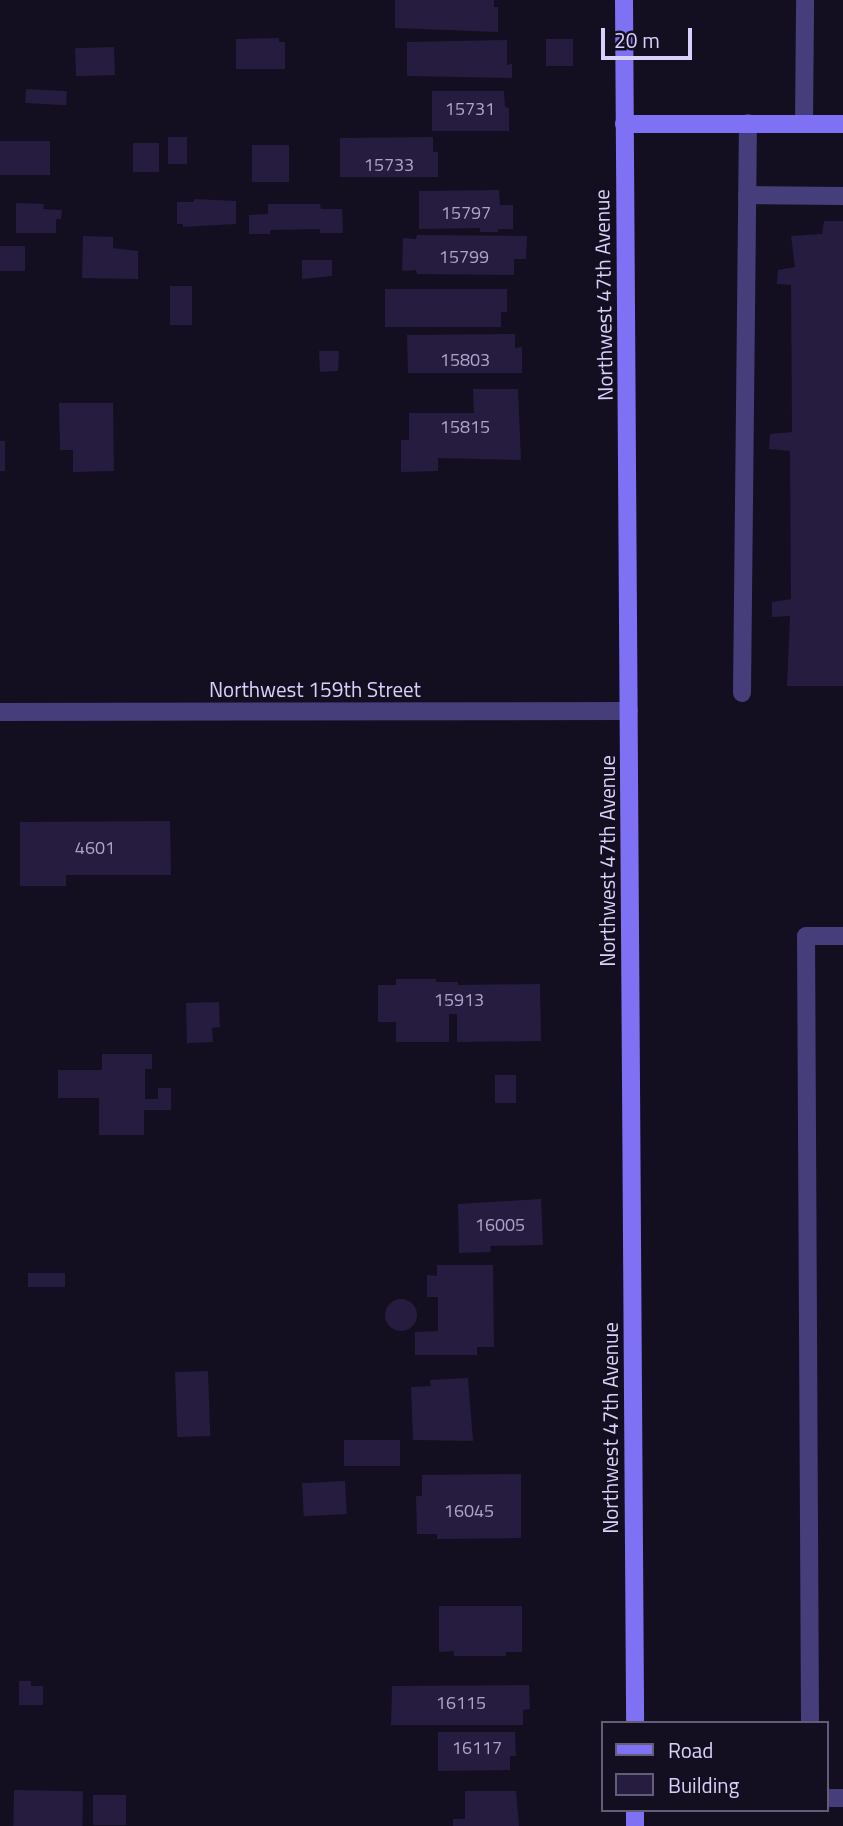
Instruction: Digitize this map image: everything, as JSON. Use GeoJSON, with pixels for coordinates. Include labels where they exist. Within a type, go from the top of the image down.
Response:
{"type":"FeatureCollection","features":[{"type":"Feature","properties":{"kind":"street","name":"Northwest 47th Avenue"},"geometry":{"type":"LineString","coordinates":[[624,0],[635,1721]]}},
{"type":"Feature","properties":{"kind":"street"},"geometry":{"type":"LineString","coordinates":[[804,124],[805,0]]}},
{"type":"Feature","properties":{"kind":"street"},"geometry":{"type":"LineString","coordinates":[[624,124],[843,124]]}},
{"type":"Feature","properties":{"kind":"street"},"geometry":{"type":"LineString","coordinates":[[742,692],[748,124]]}},
{"type":"Feature","properties":{"kind":"street"},"geometry":{"type":"LineString","coordinates":[[747,195],[843,196]]}},
{"type":"Feature","properties":{"kind":"street","name":"Northwest 159th Street"},"geometry":{"type":"LineString","coordinates":[[0,712],[629,711]]}},
{"type":"Feature","properties":{"kind":"street"},"geometry":{"type":"LineString","coordinates":[[810,1721],[806,936],[843,936]]}},
{"type":"Feature","properties":{"kind":"building"},"geometry":{"type":"Polygon","coordinates":[[[395,0],[494,0],[494,7],[498,7],[498,32],[395,28],[395,0]]]}},
{"type":"Feature","properties":{"kind":"building"},"geometry":{"type":"Polygon","coordinates":[[[279,38],[279,42],[285,42],[285,69],[236,69],[236,39],[279,38]]]}},
{"type":"Feature","properties":{"kind":"building"},"geometry":{"type":"Polygon","coordinates":[[[546,39],[573,39],[573,66],[546,66],[546,39]]]}},
{"type":"Feature","properties":{"kind":"building"},"geometry":{"type":"Polygon","coordinates":[[[507,40],[507,65],[512,64],[512,78],[407,76],[407,42],[507,40]]]}},
{"type":"Feature","properties":{"kind":"building"},"geometry":{"type":"Polygon","coordinates":[[[114,47],[115,75],[76,76],[75,48],[114,47]]]}},
{"type":"Feature","properties":{"kind":"building"},"geometry":{"type":"Polygon","coordinates":[[[26,89],[67,91],[66,105],[25,103],[26,89]]]}},
{"type":"Feature","properties":{"kind":"building"},"geometry":{"type":"Polygon","coordinates":[[[432,91],[504,91],[505,107],[509,108],[509,131],[432,131],[432,91]]]}},
{"type":"Feature","properties":{"kind":"building"},"geometry":{"type":"Polygon","coordinates":[[[168,137],[187,137],[187,164],[168,164],[168,137]]]}},
{"type":"Feature","properties":{"kind":"building"},"geometry":{"type":"Polygon","coordinates":[[[433,137],[433,152],[438,152],[438,177],[340,177],[340,138],[433,137]]]}},
{"type":"Feature","properties":{"kind":"building"},"geometry":{"type":"Polygon","coordinates":[[[0,141],[50,141],[50,175],[0,175],[0,141]]]}},
{"type":"Feature","properties":{"kind":"building"},"geometry":{"type":"Polygon","coordinates":[[[133,143],[159,143],[159,172],[133,172],[133,143]]]}},
{"type":"Feature","properties":{"kind":"building"},"geometry":{"type":"Polygon","coordinates":[[[252,145],[289,145],[289,182],[252,182],[252,145]]]}},
{"type":"Feature","properties":{"kind":"building"},"geometry":{"type":"Polygon","coordinates":[[[499,190],[500,205],[513,205],[513,229],[480,232],[480,228],[419,229],[419,191],[499,190]]]}},
{"type":"Feature","properties":{"kind":"building"},"geometry":{"type":"Polygon","coordinates":[[[194,199],[236,201],[236,224],[183,227],[183,224],[177,224],[177,202],[194,202],[194,199]]]}},
{"type":"Feature","properties":{"kind":"building"},"geometry":{"type":"Polygon","coordinates":[[[16,203],[44,204],[43,209],[62,210],[61,219],[56,219],[56,233],[16,233],[16,203]]]}},
{"type":"Feature","properties":{"kind":"building"},"geometry":{"type":"Polygon","coordinates":[[[268,204],[320,204],[321,209],[342,209],[343,233],[320,233],[320,229],[270,230],[270,234],[249,234],[249,215],[268,214],[268,204]]]}},
{"type":"Feature","properties":{"kind":"building"},"geometry":{"type":"Polygon","coordinates":[[[824,221],[843,221],[843,686],[787,686],[790,616],[772,617],[772,602],[791,599],[790,451],[769,449],[770,434],[792,432],[791,285],[777,284],[778,270],[795,267],[791,236],[822,234],[824,221]]]}},
{"type":"Feature","properties":{"kind":"building"},"geometry":{"type":"Polygon","coordinates":[[[417,235],[527,236],[526,259],[514,259],[514,275],[417,274],[416,270],[402,271],[403,238],[416,239],[417,235]]]}},
{"type":"Feature","properties":{"kind":"building"},"geometry":{"type":"Polygon","coordinates":[[[83,236],[113,237],[113,248],[138,251],[138,279],[82,278],[83,236]]]}},
{"type":"Feature","properties":{"kind":"building"},"geometry":{"type":"Polygon","coordinates":[[[0,246],[25,246],[25,271],[0,271],[0,246]]]}},
{"type":"Feature","properties":{"kind":"building"},"geometry":{"type":"Polygon","coordinates":[[[302,260],[332,260],[332,276],[302,279],[302,260]]]}},
{"type":"Feature","properties":{"kind":"building"},"geometry":{"type":"Polygon","coordinates":[[[170,286],[192,286],[192,325],[170,325],[170,286]]]}},
{"type":"Feature","properties":{"kind":"building"},"geometry":{"type":"Polygon","coordinates":[[[385,289],[507,289],[507,312],[501,312],[501,327],[385,327],[385,289]]]}},
{"type":"Feature","properties":{"kind":"building"},"geometry":{"type":"Polygon","coordinates":[[[515,334],[515,348],[522,347],[522,373],[408,373],[407,335],[515,334]]]}},
{"type":"Feature","properties":{"kind":"building"},"geometry":{"type":"Polygon","coordinates":[[[319,351],[339,351],[338,371],[320,372],[319,351]]]}},
{"type":"Feature","properties":{"kind":"building"},"geometry":{"type":"Polygon","coordinates":[[[473,389],[518,389],[521,460],[438,458],[438,471],[401,472],[401,440],[409,440],[409,413],[474,413],[473,389]]]}},
{"type":"Feature","properties":{"kind":"building"},"geometry":{"type":"Polygon","coordinates":[[[59,403],[113,403],[114,471],[73,472],[73,450],[60,450],[59,403]]]}},
{"type":"Feature","properties":{"kind":"building"},"geometry":{"type":"Polygon","coordinates":[[[0,441],[5,441],[5,471],[0,471],[0,441]]]}},
{"type":"Feature","properties":{"kind":"building"},"geometry":{"type":"Polygon","coordinates":[[[170,821],[171,875],[66,875],[66,886],[20,886],[20,822],[170,821]]]}},
{"type":"Feature","properties":{"kind":"building"},"geometry":{"type":"Polygon","coordinates":[[[396,979],[436,979],[436,982],[458,982],[458,985],[540,984],[541,1041],[457,1042],[457,1014],[449,1014],[449,1042],[396,1042],[396,1022],[378,1022],[378,985],[396,985],[396,979]]]}},
{"type":"Feature","properties":{"kind":"building"},"geometry":{"type":"Polygon","coordinates":[[[219,1002],[220,1027],[212,1028],[213,1042],[187,1043],[186,1003],[219,1002]]]}},
{"type":"Feature","properties":{"kind":"building"},"geometry":{"type":"Polygon","coordinates":[[[102,1054],[152,1054],[152,1069],[145,1069],[145,1099],[158,1099],[158,1088],[171,1088],[171,1110],[144,1110],[144,1135],[99,1135],[99,1098],[58,1098],[58,1070],[102,1070],[102,1054]]]}},
{"type":"Feature","properties":{"kind":"building"},"geometry":{"type":"Polygon","coordinates":[[[495,1075],[516,1075],[516,1103],[495,1103],[495,1075]]]}},
{"type":"Feature","properties":{"kind":"building"},"geometry":{"type":"Polygon","coordinates":[[[541,1199],[543,1245],[490,1246],[491,1252],[459,1253],[458,1204],[541,1199]]]}},
{"type":"Feature","properties":{"kind":"building"},"geometry":{"type":"Polygon","coordinates":[[[437,1265],[493,1265],[494,1347],[477,1347],[477,1355],[415,1355],[415,1332],[438,1331],[438,1297],[427,1297],[427,1275],[437,1276],[437,1265]]]}},
{"type":"Feature","properties":{"kind":"building"},"geometry":{"type":"Polygon","coordinates":[[[28,1273],[65,1273],[65,1287],[28,1287],[28,1273]]]}},
{"type":"Feature","properties":{"kind":"building"},"geometry":{"type":"Polygon","coordinates":[[[401,1299],[412,1304],[417,1315],[412,1326],[401,1331],[390,1326],[385,1315],[390,1304],[401,1299]]]}},
{"type":"Feature","properties":{"kind":"building"},"geometry":{"type":"Polygon","coordinates":[[[208,1371],[210,1436],[177,1437],[175,1372],[208,1371]]]}},
{"type":"Feature","properties":{"kind":"building"},"geometry":{"type":"Polygon","coordinates":[[[468,1378],[473,1441],[413,1440],[411,1387],[431,1386],[430,1380],[468,1378]]]}},
{"type":"Feature","properties":{"kind":"building"},"geometry":{"type":"Polygon","coordinates":[[[344,1440],[400,1440],[400,1466],[344,1466],[344,1440]]]}},
{"type":"Feature","properties":{"kind":"building"},"geometry":{"type":"Polygon","coordinates":[[[521,1474],[521,1538],[437,1539],[437,1534],[417,1534],[416,1496],[422,1496],[422,1475],[521,1474]]]}},
{"type":"Feature","properties":{"kind":"building"},"geometry":{"type":"Polygon","coordinates":[[[345,1481],[347,1514],[304,1516],[302,1483],[345,1481]]]}},
{"type":"Feature","properties":{"kind":"building"},"geometry":{"type":"Polygon","coordinates":[[[439,1606],[522,1606],[522,1652],[506,1652],[506,1656],[454,1656],[454,1651],[439,1652],[439,1606]]]}},
{"type":"Feature","properties":{"kind":"building"},"geometry":{"type":"Polygon","coordinates":[[[19,1681],[31,1681],[31,1686],[43,1686],[43,1705],[19,1705],[19,1681]]]}},
{"type":"Feature","properties":{"kind":"building"},"geometry":{"type":"Polygon","coordinates":[[[529,1685],[530,1709],[523,1710],[523,1725],[391,1725],[392,1686],[529,1685]]]}},
{"type":"Feature","properties":{"kind":"building"},"geometry":{"type":"Polygon","coordinates":[[[438,1732],[515,1732],[516,1756],[510,1756],[510,1770],[438,1771],[438,1732]]]}},
{"type":"Feature","properties":{"kind":"building"},"geometry":{"type":"Polygon","coordinates":[[[14,1790],[83,1791],[82,1826],[13,1826],[14,1790]]]}},
{"type":"Feature","properties":{"kind":"building"},"geometry":{"type":"Polygon","coordinates":[[[465,1791],[516,1791],[519,1826],[453,1826],[453,1819],[465,1819],[465,1791]]]}},
{"type":"Feature","properties":{"kind":"building"},"geometry":{"type":"Polygon","coordinates":[[[93,1795],[126,1795],[126,1825],[93,1825],[93,1795]]]}}]}
